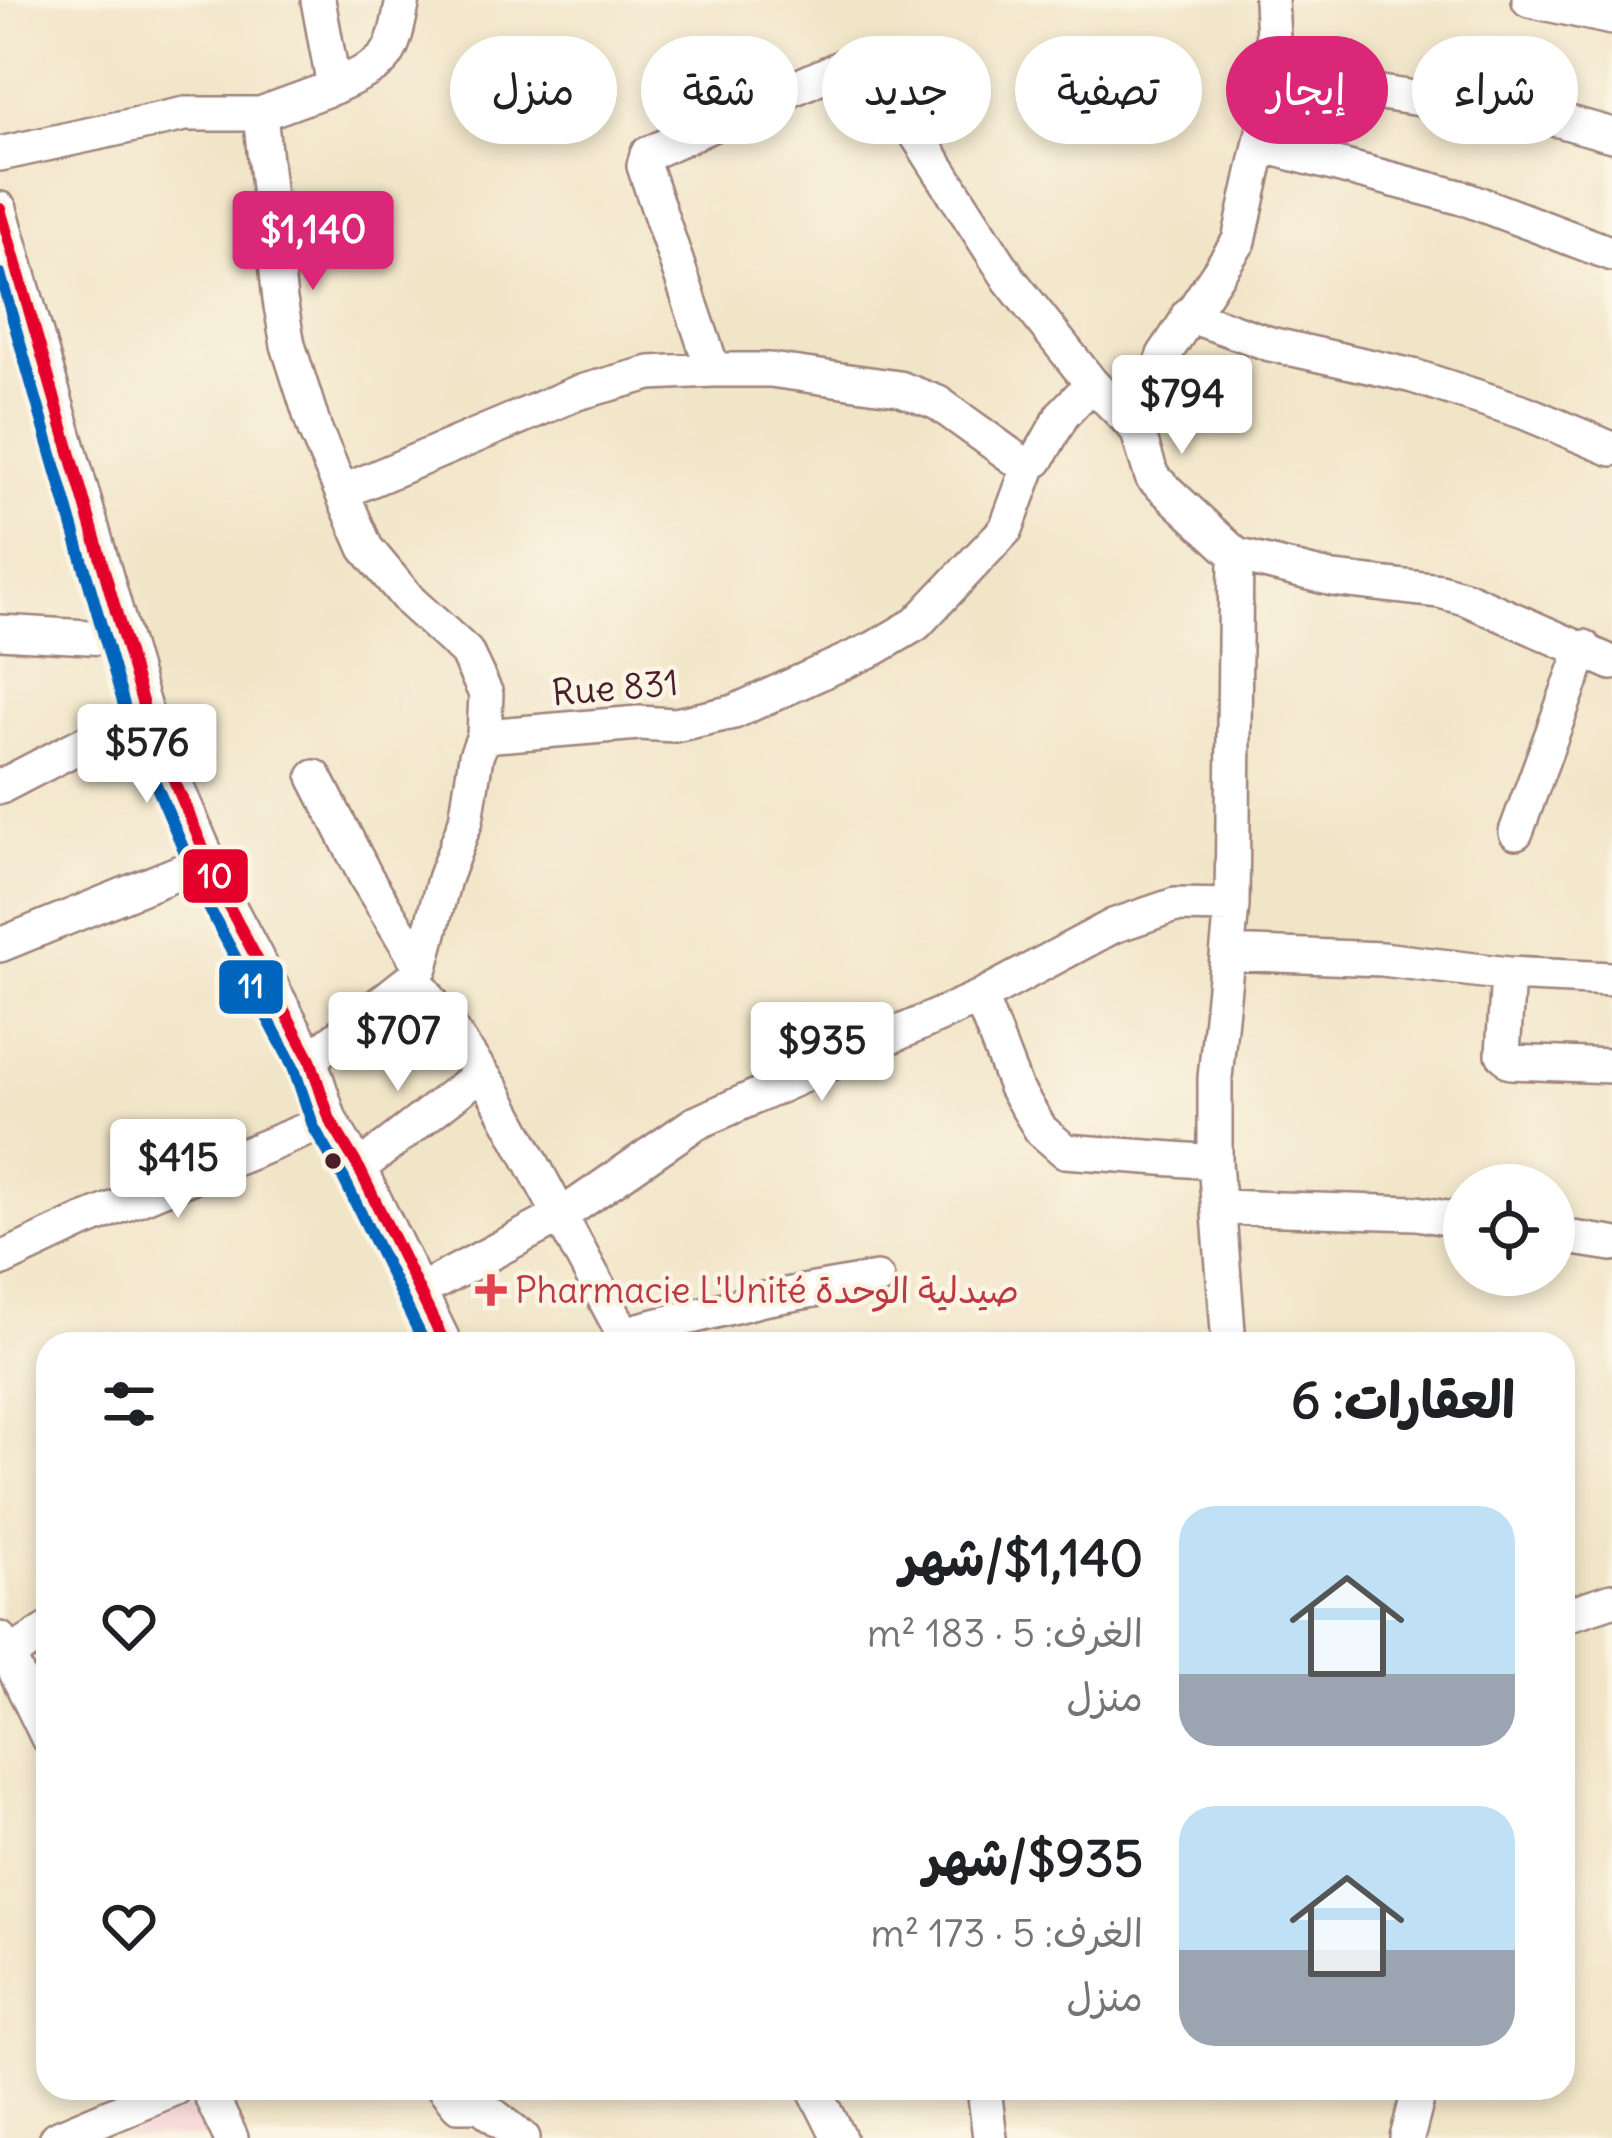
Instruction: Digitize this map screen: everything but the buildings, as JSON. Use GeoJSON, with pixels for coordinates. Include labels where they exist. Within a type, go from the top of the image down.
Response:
{"type":"FeatureCollection","features":[{"type":"Feature","properties":{"kind":"street"},"geometry":{"type":"LineString","coordinates":[[318,0],[334,87]]}},
{"type":"Feature","properties":{"kind":"street"},"geometry":{"type":"LineString","coordinates":[[0,154],[185,114],[260,114],[334,87],[380,65],[391,52],[403,0]]}},
{"type":"Feature","properties":{"kind":"street"},"geometry":{"type":"LineString","coordinates":[[1271,0],[1273,36]]}},
{"type":"Feature","properties":{"kind":"street"},"geometry":{"type":"LineString","coordinates":[[1529,0],[1612,18]]}},
{"type":"Feature","properties":{"kind":"street"},"geometry":{"type":"LineString","coordinates":[[713,370],[644,166],[647,154],[861,62],[915,132],[1010,280],[1092,384],[1137,429],[1152,477],[1236,555],[1333,580],[1440,591],[1488,605],[1598,655],[1516,832]]}},
{"type":"Feature","properties":{"kind":"street"},"geometry":{"type":"LineString","coordinates":[[1388,94],[1559,120],[1612,134]]}},
{"type":"Feature","properties":{"kind":"street"},"geometry":{"type":"LineString","coordinates":[[260,114],[280,300],[288,345],[315,430],[366,548],[411,602],[466,652],[486,694],[484,736],[476,756],[466,820],[417,972],[310,1059]]}},
{"type":"Feature","properties":{"kind":"street"},"geometry":{"type":"LineString","coordinates":[[1137,429],[1164,355],[1239,242],[1260,145],[1467,199],[1612,254]]}},
{"type":"Feature","properties":{"kind":"street"},"geometry":{"type":"LineString","coordinates":[[0,208],[146,712],[207,862],[310,1059],[330,1120],[359,1168],[439,1332]]}},
{"type":"Feature","properties":{"kind":"street"},"geometry":{"type":"LineString","coordinates":[[1188,315],[1270,344],[1414,376],[1524,412],[1612,449]]}},
{"type":"Feature","properties":{"kind":"street"},"geometry":{"type":"LineString","coordinates":[[342,492],[577,393],[650,374],[713,370],[790,372],[899,388],[938,403],[1023,464],[1030,464]]}},
{"type":"Feature","properties":{"kind":"street","name":"Rue 831"},"geometry":{"type":"LineString","coordinates":[[484,736],[639,723],[675,725],[734,712],[875,648],[916,624],[1006,529],[1030,464],[1063,414],[1092,384]]}},
{"type":"Feature","properties":{"kind":"street"},"geometry":{"type":"LineString","coordinates":[[1228,1332],[1215,1162],[1215,1078],[1232,906],[1236,555]]}},
{"type":"Feature","properties":{"kind":"street"},"geometry":{"type":"LineString","coordinates":[[0,632],[124,639]]}},
{"type":"Feature","properties":{"kind":"street"},"geometry":{"type":"LineString","coordinates":[[0,787],[146,712]]}},
{"type":"Feature","properties":{"kind":"street"},"geometry":{"type":"LineString","coordinates":[[315,777],[417,972],[479,1075],[493,1090],[622,1332]]}},
{"type":"Feature","properties":{"kind":"street"},"geometry":{"type":"LineString","coordinates":[[0,945],[207,862]]}},
{"type":"Feature","properties":{"kind":"street"},"geometry":{"type":"LineString","coordinates":[[418,1292],[562,1214],[694,1124],[980,997],[1113,926],[1175,905],[1232,906]]}},
{"type":"Feature","properties":{"kind":"street"},"geometry":{"type":"LineString","coordinates":[[1228,953],[1382,959],[1508,974],[1612,979]]}},
{"type":"Feature","properties":{"kind":"street"},"geometry":{"type":"LineString","coordinates":[[1508,974],[1502,1039],[1503,1054],[1511,1062],[1611,1066]]}},
{"type":"Feature","properties":{"kind":"street"},"geometry":{"type":"LineString","coordinates":[[980,997],[1015,1087],[1041,1130],[1065,1151],[1215,1162]]}},
{"type":"Feature","properties":{"kind":"street"},"geometry":{"type":"LineString","coordinates":[[359,1168],[479,1075]]}},
{"type":"Feature","properties":{"kind":"street"},"geometry":{"type":"LineString","coordinates":[[0,1260],[330,1120]]}},
{"type":"Feature","properties":{"kind":"street"},"geometry":{"type":"LineString","coordinates":[[1219,1207],[1443,1217]]}},
{"type":"Feature","properties":{"kind":"street"},"geometry":{"type":"LineString","coordinates":[[1575,1238],[1612,1244]]}},
{"type":"Feature","properties":{"kind":"street"},"geometry":{"type":"LineString","coordinates":[[650,1332],[763,1299],[877,1279]]}},
{"type":"Feature","properties":{"kind":"street"},"geometry":{"type":"LineString","coordinates":[[1575,1612],[1612,1600]]}},
{"type":"Feature","properties":{"kind":"street"},"geometry":{"type":"LineString","coordinates":[[15,1708],[4,1648],[36,1635]]}},
{"type":"Feature","properties":{"kind":"street"},"geometry":{"type":"LineString","coordinates":[[56,2138],[146,2100]]}},
{"type":"Feature","properties":{"kind":"street"},"geometry":{"type":"LineString","coordinates":[[213,2100],[231,2138]]}},
{"type":"Feature","properties":{"kind":"street"},"geometry":{"type":"LineString","coordinates":[[454,2100],[458,2105],[480,2105],[518,2137]]}},
{"type":"Feature","properties":{"kind":"street"},"geometry":{"type":"LineString","coordinates":[[820,2100],[839,2138]]}},
{"type":"Feature","properties":{"kind":"street"},"geometry":{"type":"LineString","coordinates":[[985,2100],[990,2138]]}},
{"type":"Feature","properties":{"kind":"street"},"geometry":{"type":"LineString","coordinates":[[1407,2138],[1417,2100]]}},
{"type":"Feature","properties":{"kind":"shaded area"},"geometry":{"type":"Polygon","coordinates":[[[190,2107],[204,2138],[122,2138],[190,2107]]]}},
{"type":"Feature","properties":{"kind":"transit line","name":"10"},"geometry":{"type":"LineString","coordinates":[[0,209],[145,712],[224,897],[310,1059],[330,1120],[359,1168],[439,1332]]}},
{"type":"Feature","properties":{"kind":"transit line","name":"11"},"geometry":{"type":"LineString","coordinates":[[0,274],[128,719],[207,904],[293,1066],[314,1128],[419,1332]]}},
{"type":"Feature","properties":{"kind":"place","name":"Pharmacie L'Unité صيدلية الوحدة"},"geometry":{"type":"Point","coordinates":[491,1290]}}]}
